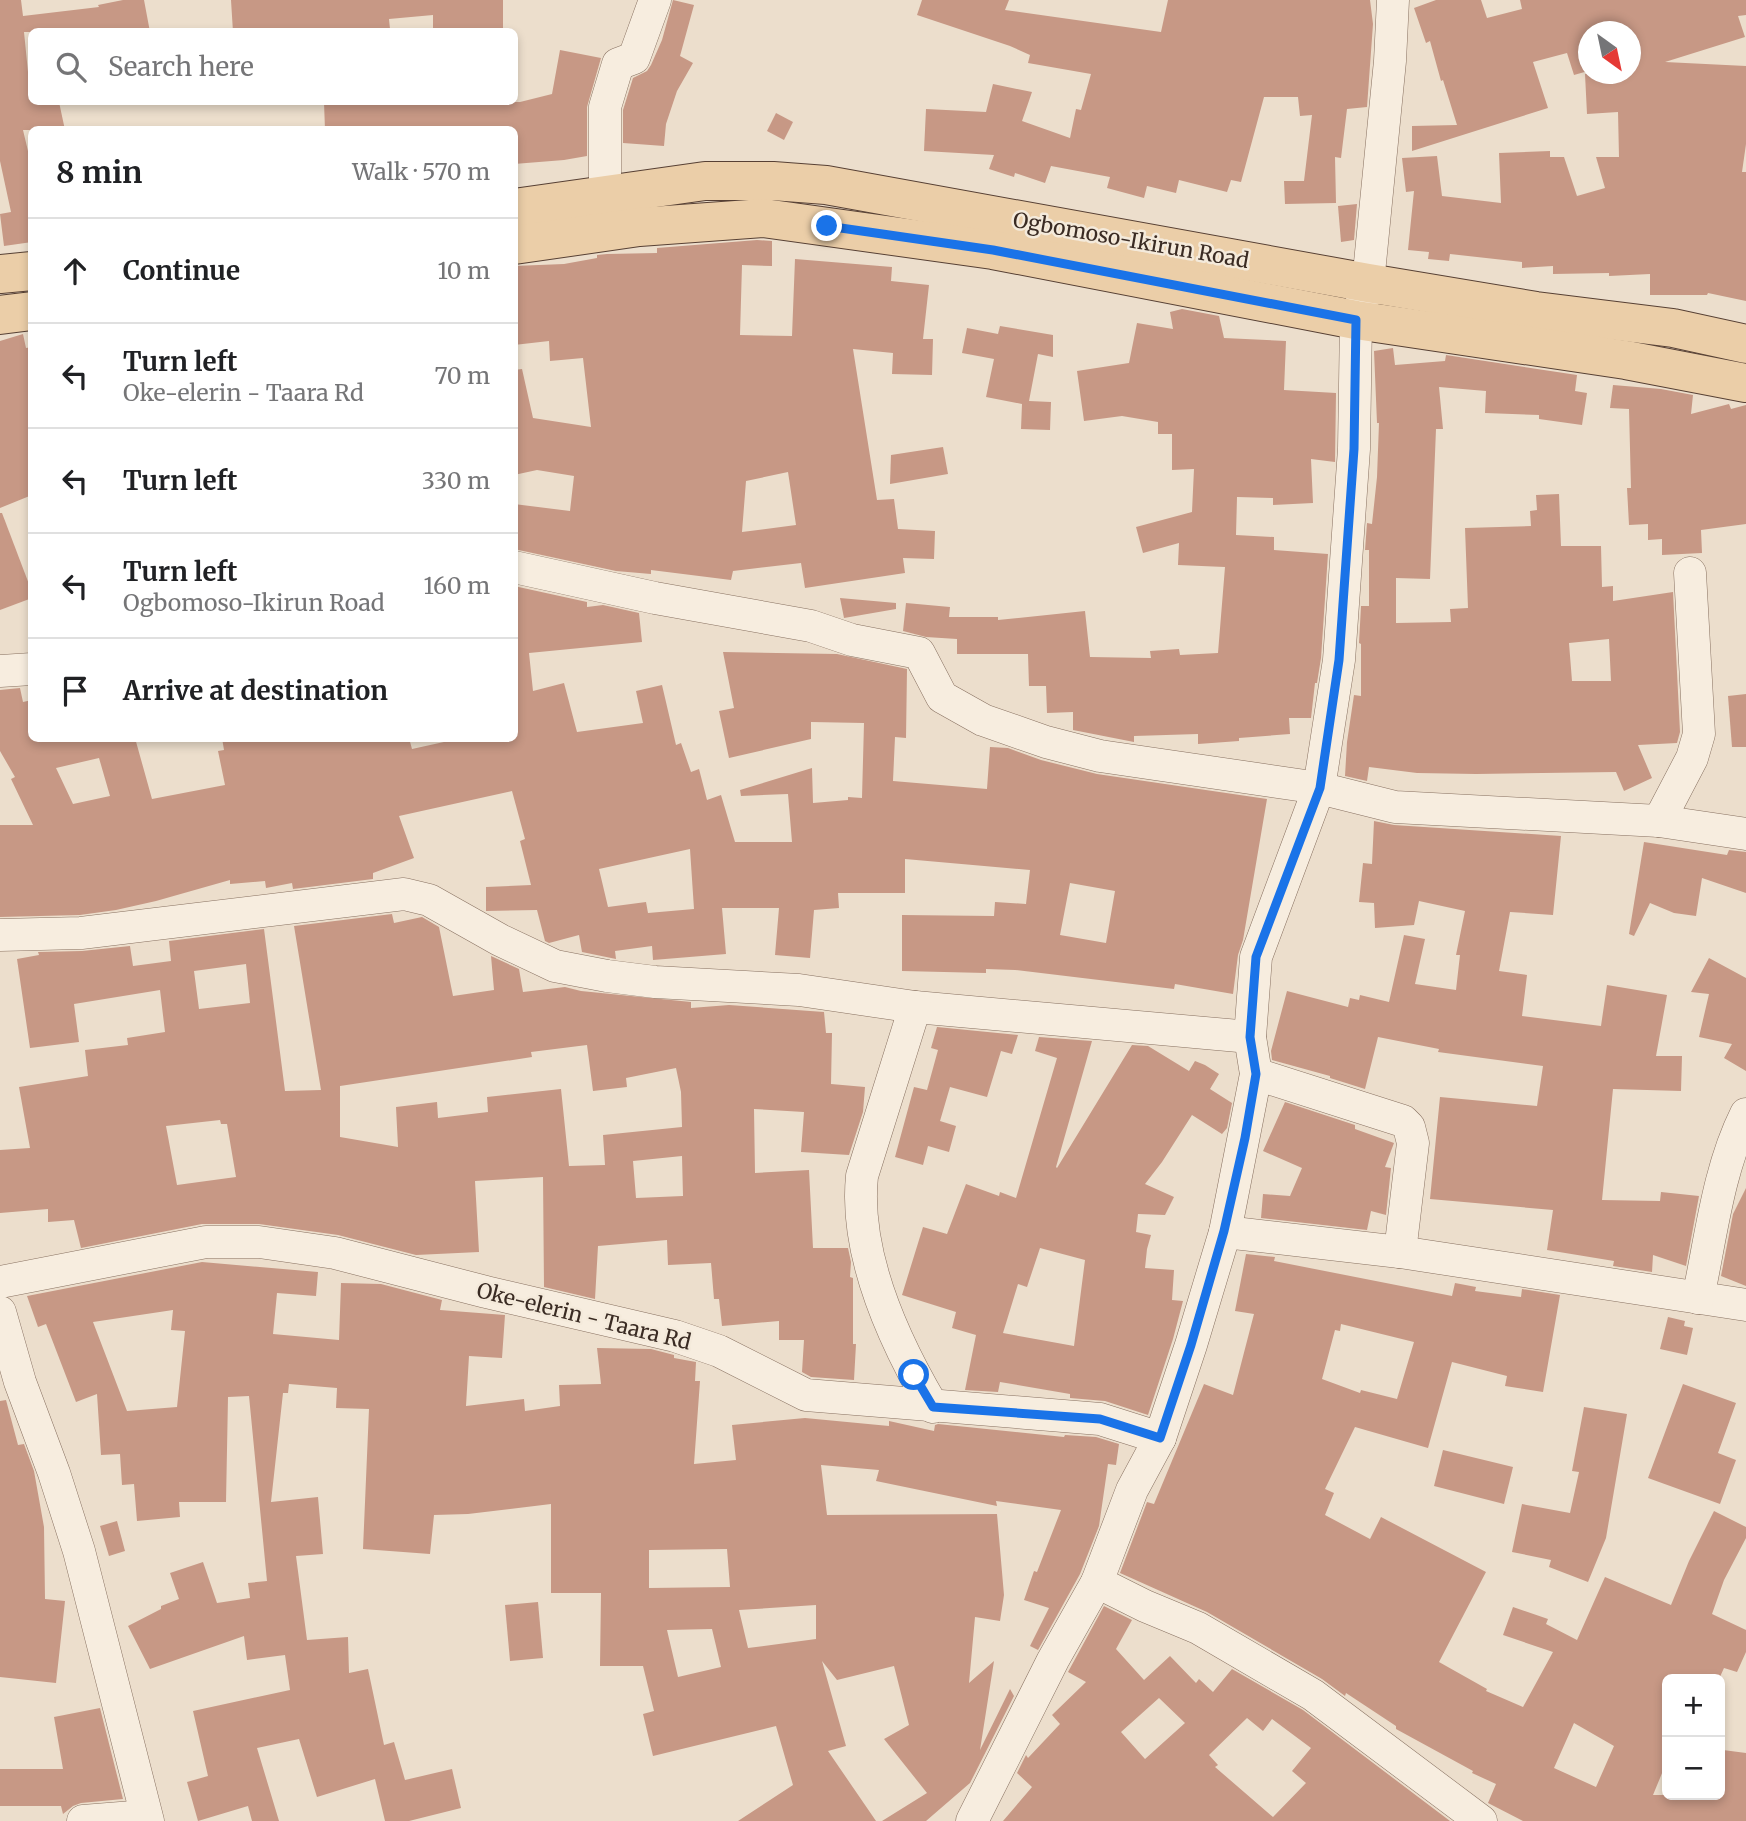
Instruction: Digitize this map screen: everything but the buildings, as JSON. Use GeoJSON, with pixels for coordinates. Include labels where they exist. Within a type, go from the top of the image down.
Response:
{"type":"FeatureCollection","features":[{"type":"Feature","properties":{"kind":"main road","name":"Ogbomoso-Ikirun Road"},"geometry":{"type":"LineString","coordinates":[[518,207],[705,181],[773,181],[826,185],[1368,283],[1536,311],[1673,328],[1746,344]]}},
{"type":"Feature","properties":{"kind":"main road","name":"Ogbomoso-Ikirun Road"},"geometry":{"type":"LineString","coordinates":[[518,244],[639,227],[764,218],[993,250],[1356,320],[1626,360],[1746,383]]}},
{"type":"Feature","properties":{"kind":"main road"},"geometry":{"type":"LineString","coordinates":[[0,274],[28,271]]}},
{"type":"Feature","properties":{"kind":"main road"},"geometry":{"type":"LineString","coordinates":[[0,315],[28,312]]}},
{"type":"Feature","properties":{"kind":"street"},"geometry":{"type":"LineString","coordinates":[[605,195],[605,107],[618,64],[634,58],[655,0]]}},
{"type":"Feature","properties":{"kind":"street"},"geometry":{"type":"LineString","coordinates":[[972,1821],[1053,1660],[1097,1581],[1132,1490],[1160,1438],[1191,1345],[1224,1231],[1256,1074],[1250,1037],[1256,957],[1320,788],[1339,660],[1354,449],[1356,320],[1368,283],[1389,74],[1393,0]]}},
{"type":"Feature","properties":{"kind":"street"},"geometry":{"type":"LineString","coordinates":[[518,568],[655,598],[811,626],[852,640],[919,653],[943,697],[983,720],[1056,745],[1100,756],[1320,788],[1395,807],[1659,821],[1746,834]]}},
{"type":"Feature","properties":{"kind":"street"},"geometry":{"type":"LineString","coordinates":[[1659,821],[1692,758],[1699,734],[1690,573]]}},
{"type":"Feature","properties":{"kind":"street"},"geometry":{"type":"LineString","coordinates":[[0,671],[28,669]]}},
{"type":"Feature","properties":{"kind":"street"},"geometry":{"type":"LineString","coordinates":[[0,935],[81,933],[404,894],[429,900],[500,940],[555,966],[655,982],[799,990],[915,1007],[1250,1037]]}},
{"type":"Feature","properties":{"kind":"street"},"geometry":{"type":"LineString","coordinates":[[915,1007],[862,1176],[860,1201],[865,1249],[894,1334],[933,1407]]}},
{"type":"Feature","properties":{"kind":"street"},"geometry":{"type":"LineString","coordinates":[[1256,1074],[1403,1121],[1409,1127],[1413,1143],[1400,1252]]}},
{"type":"Feature","properties":{"kind":"street"},"geometry":{"type":"LineString","coordinates":[[1698,1298],[1726,1168],[1734,1139],[1746,1114]]}},
{"type":"Feature","properties":{"kind":"street"},"geometry":{"type":"LineString","coordinates":[[1224,1231],[1400,1252],[1746,1305]]}},
{"type":"Feature","properties":{"kind":"street","name":"Oke-elerin - Taara Rd"},"geometry":{"type":"LineString","coordinates":[[0,1282],[206,1242],[259,1242],[335,1252],[486,1292],[675,1336],[719,1351],[806,1395],[1100,1419],[1160,1438]]}},
{"type":"Feature","properties":{"kind":"street"},"geometry":{"type":"LineString","coordinates":[[0,1312],[20,1382],[54,1473],[79,1551],[147,1819],[83,1821]]}},
{"type":"Feature","properties":{"kind":"street"},"geometry":{"type":"LineString","coordinates":[[1097,1581],[1145,1606],[1198,1628],[1313,1695],[1481,1821]]}},
{"type":"Feature","properties":{"kind":"route"},"geometry":{"type":"LineString","coordinates":[[827,226],[993,250],[1356,320],[1354,449],[1339,660],[1320,788],[1256,957],[1250,1037],[1256,1074],[1245,1138],[1224,1231],[1191,1345],[1160,1438],[1100,1419],[933,1407],[914,1375]]}}]}
